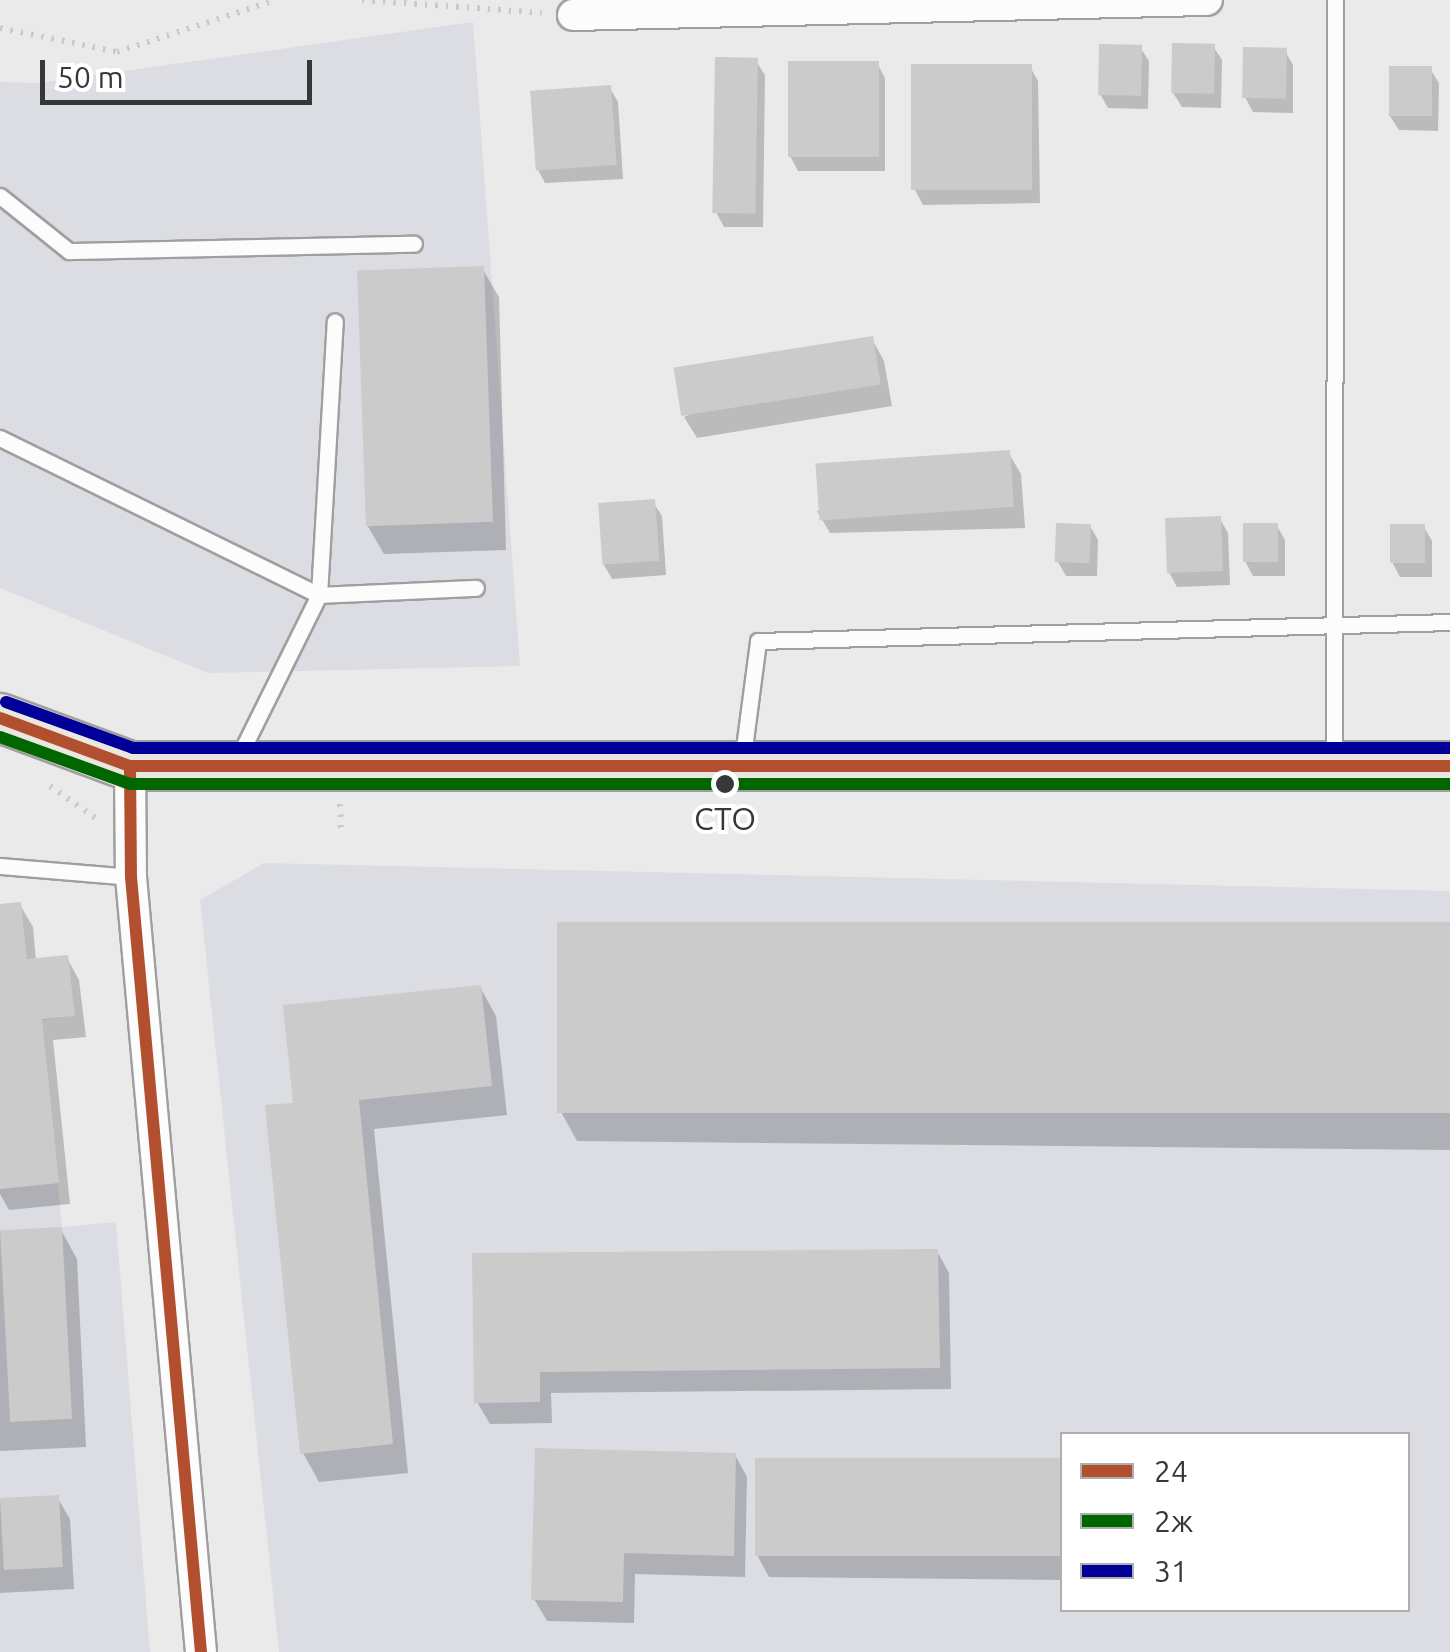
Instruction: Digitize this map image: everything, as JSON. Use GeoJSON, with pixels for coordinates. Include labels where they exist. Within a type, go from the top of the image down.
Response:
{"type":"FeatureCollection","features":[{"type":"Feature","properties":{"kind":"main road"},"geometry":{"type":"LineString","coordinates":[[0,718],[130,766],[1450,766]]}},
{"type":"Feature","properties":{"kind":"street"},"geometry":{"type":"LineString","coordinates":[[573,15],[1206,0]]}},
{"type":"Feature","properties":{"kind":"street"},"geometry":{"type":"LineString","coordinates":[[130,766],[117,876],[201,1652]]}},
{"type":"Feature","properties":{"kind":"lane"},"geometry":{"type":"LineString","coordinates":[[1334,768],[1335,0]]}},
{"type":"Feature","properties":{"kind":"lane"},"geometry":{"type":"LineString","coordinates":[[0,196],[69,251],[414,244]]}},
{"type":"Feature","properties":{"kind":"lane"},"geometry":{"type":"LineString","coordinates":[[234,766],[319,594],[335,321]]}},
{"type":"Feature","properties":{"kind":"lane"},"geometry":{"type":"LineString","coordinates":[[0,438],[319,594],[476,588]]}},
{"type":"Feature","properties":{"kind":"lane"},"geometry":{"type":"LineString","coordinates":[[742,767],[758,641],[1450,622]]}},
{"type":"Feature","properties":{"kind":"lane"},"geometry":{"type":"LineString","coordinates":[[0,866],[117,876]]}},
{"type":"Feature","properties":{"kind":"path"},"geometry":{"type":"LineString","coordinates":[[0,28],[117,52],[275,0]]}},
{"type":"Feature","properties":{"kind":"path"},"geometry":{"type":"LineString","coordinates":[[362,0],[573,15]]}},
{"type":"Feature","properties":{"kind":"path"},"geometry":{"type":"LineString","coordinates":[[50,786],[98,820],[117,876]]}},
{"type":"Feature","properties":{"kind":"shaded area"},"geometry":{"type":"Polygon","coordinates":[[[473,22],[520,666],[208,673],[0,588],[0,82],[38,83],[473,22]]]}},
{"type":"Feature","properties":{"kind":"shaded area"},"geometry":{"type":"Polygon","coordinates":[[[264,863],[1450,891],[1450,1652],[279,1652],[200,900],[264,863]]]}},
{"type":"Feature","properties":{"kind":"shaded area"},"geometry":{"type":"Polygon","coordinates":[[[21,902],[27,959],[68,955],[75,1016],[42,1020],[62,1227],[116,1222],[150,1652],[0,1652],[0,904],[21,902]]]}},
{"type":"Feature","properties":{"kind":"building"},"geometry":{"type":"Polygon","coordinates":[[[1172,43],[1215,44],[1214,94],[1171,93],[1172,43]]]}},
{"type":"Feature","properties":{"kind":"building"},"geometry":{"type":"Polygon","coordinates":[[[1099,44],[1142,45],[1141,96],[1098,95],[1099,44]]]}},
{"type":"Feature","properties":{"kind":"building"},"geometry":{"type":"Polygon","coordinates":[[[1243,47],[1287,48],[1286,99],[1242,98],[1243,47]]]}},
{"type":"Feature","properties":{"kind":"building"},"geometry":{"type":"Polygon","coordinates":[[[715,57],[758,58],[755,214],[712,213],[715,57]]]}},
{"type":"Feature","properties":{"kind":"building"},"geometry":{"type":"Polygon","coordinates":[[[788,61],[879,61],[879,157],[788,157],[788,61]]]}},
{"type":"Feature","properties":{"kind":"building"},"geometry":{"type":"Polygon","coordinates":[[[911,64],[1032,64],[1032,190],[911,190],[911,64]]]}},
{"type":"Feature","properties":{"kind":"building"},"geometry":{"type":"Polygon","coordinates":[[[1389,66],[1432,66],[1432,116],[1389,116],[1389,66]]]}},
{"type":"Feature","properties":{"kind":"building"},"geometry":{"type":"Polygon","coordinates":[[[611,85],[617,165],[536,170],[530,91],[611,85]]]}},
{"type":"Feature","properties":{"kind":"building"},"geometry":{"type":"Polygon","coordinates":[[[484,266],[493,522],[366,526],[357,270],[484,266]]]}},
{"type":"Feature","properties":{"kind":"building"},"geometry":{"type":"Polygon","coordinates":[[[873,336],[881,384],[681,416],[673,368],[873,336]]]}},
{"type":"Feature","properties":{"kind":"building"},"geometry":{"type":"Polygon","coordinates":[[[1010,450],[1014,507],[819,520],[815,464],[1010,450]]]}},
{"type":"Feature","properties":{"kind":"building"},"geometry":{"type":"Polygon","coordinates":[[[655,499],[659,561],[602,565],[598,503],[655,499]]]}},
{"type":"Feature","properties":{"kind":"building"},"geometry":{"type":"Polygon","coordinates":[[[1221,516],[1223,571],[1167,573],[1165,518],[1221,516]]]}},
{"type":"Feature","properties":{"kind":"building"},"geometry":{"type":"Polygon","coordinates":[[[1056,523],[1091,524],[1090,563],[1055,562],[1056,523]]]}},
{"type":"Feature","properties":{"kind":"building"},"geometry":{"type":"Polygon","coordinates":[[[1243,523],[1278,523],[1278,562],[1243,562],[1243,523]]]}},
{"type":"Feature","properties":{"kind":"building"},"geometry":{"type":"Polygon","coordinates":[[[1390,524],[1425,524],[1425,563],[1390,563],[1390,524]]]}},
{"type":"Feature","properties":{"kind":"building"},"geometry":{"type":"Polygon","coordinates":[[[21,902],[27,959],[68,955],[75,1016],[42,1019],[59,1183],[0,1189],[0,904],[21,902]]]}},
{"type":"Feature","properties":{"kind":"building"},"geometry":{"type":"Polygon","coordinates":[[[557,922],[1450,922],[1450,1113],[557,1113],[557,922]]]}},
{"type":"Feature","properties":{"kind":"building"},"geometry":{"type":"Polygon","coordinates":[[[481,985],[492,1086],[359,1100],[393,1444],[300,1454],[265,1105],[293,1103],[283,1005],[481,985]]]}},
{"type":"Feature","properties":{"kind":"building"},"geometry":{"type":"Polygon","coordinates":[[[62,1227],[72,1419],[10,1422],[0,1230],[62,1227]]]}},
{"type":"Feature","properties":{"kind":"building"},"geometry":{"type":"Polygon","coordinates":[[[938,1249],[940,1368],[540,1372],[540,1402],[474,1403],[472,1253],[938,1249]]]}},
{"type":"Feature","properties":{"kind":"building"},"geometry":{"type":"Polygon","coordinates":[[[535,1448],[736,1453],[734,1556],[624,1553],[623,1602],[531,1600],[535,1448]]]}},
{"type":"Feature","properties":{"kind":"building"},"geometry":{"type":"Polygon","coordinates":[[[755,1458],[1060,1458],[1060,1556],[755,1556],[755,1458]]]}},
{"type":"Feature","properties":{"kind":"building"},"geometry":{"type":"Polygon","coordinates":[[[59,1495],[63,1567],[4,1570],[0,1498],[59,1495]]]}},
{"type":"Feature","properties":{"kind":"transit line","name":"31"},"geometry":{"type":"LineString","coordinates":[[6,702],[133,748],[1450,748]]}},
{"type":"Feature","properties":{"kind":"transit line","name":"24"},"geometry":{"type":"LineString","coordinates":[[0,718],[130,766],[1450,766]]}},
{"type":"Feature","properties":{"kind":"transit line","name":"2ж"},"geometry":{"type":"LineString","coordinates":[[0,737],[130,784],[1450,784]]}},
{"type":"Feature","properties":{"kind":"transit line","name":"24"},"geometry":{"type":"LineString","coordinates":[[130,766],[131,877],[201,1652]]}},
{"type":"Feature","properties":{"kind":"place","name":"СТО"},"geometry":{"type":"Point","coordinates":[725,784]}}]}
